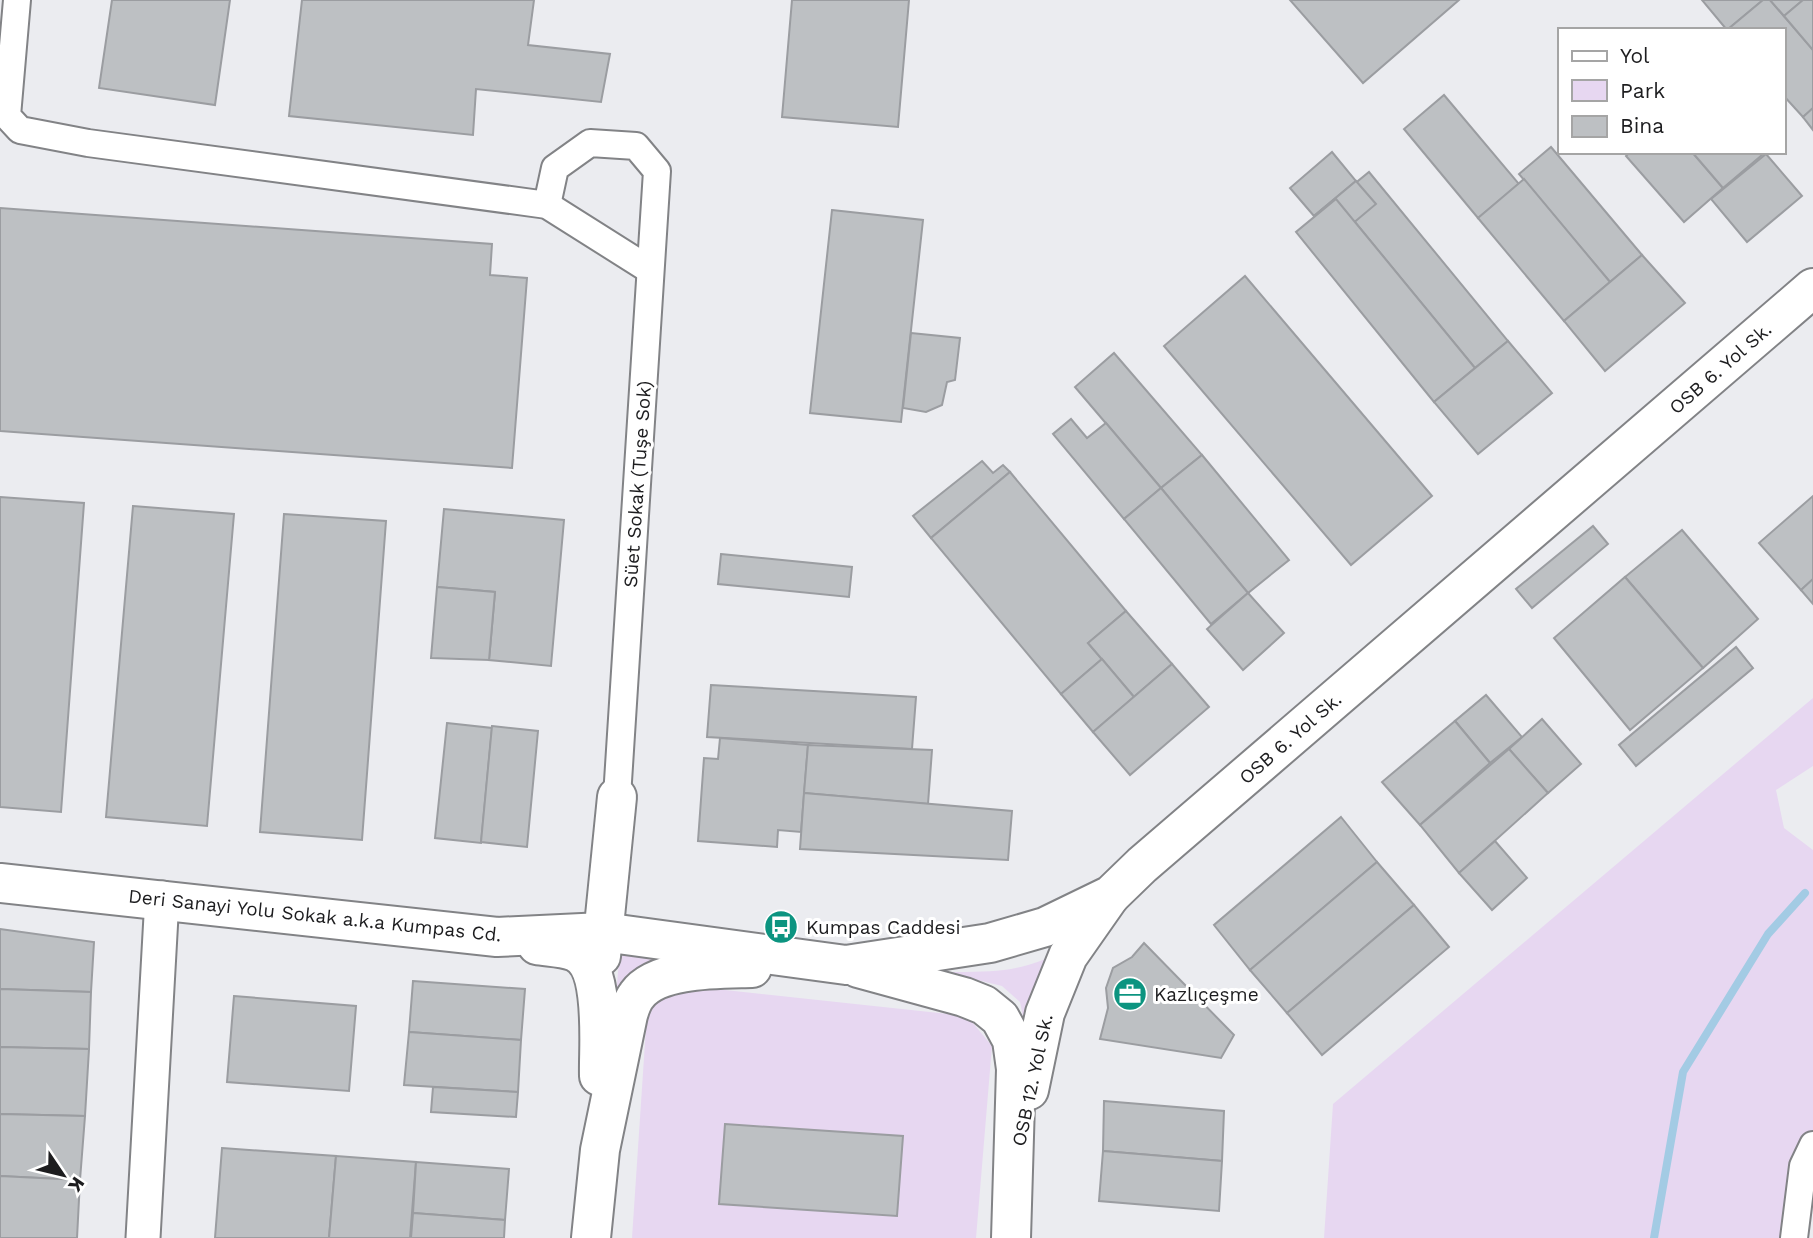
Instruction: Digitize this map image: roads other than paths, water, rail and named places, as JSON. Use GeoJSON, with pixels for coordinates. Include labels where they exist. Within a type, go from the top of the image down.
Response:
{"type":"FeatureCollection","features":[{"type":"Feature","properties":{"kind":"main road","name":"OSB 6. Yol Sk."},"geometry":{"type":"LineString","coordinates":[[673,940],[846,965],[990,943],[1045,927],[1111,895],[1813,288]]}},
{"type":"Feature","properties":{"kind":"main road"},"geometry":{"type":"LineString","coordinates":[[600,1150],[597,988],[617,797]]}},
{"type":"Feature","properties":{"kind":"main road"},"geometry":{"type":"LineString","coordinates":[[617,797],[631,908],[644,923],[673,940]]}},
{"type":"Feature","properties":{"kind":"main road","name":"Deri Sanayi Yolu Sokak a.k.a Kumpas Cd."},"geometry":{"type":"LineString","coordinates":[[0,883],[162,898],[497,937],[603,932],[673,940]]}},
{"type":"Feature","properties":{"kind":"main road","name":"OSB 12. Yol Sk."},"geometry":{"type":"LineString","coordinates":[[1015,1157],[1045,1013],[1068,956],[1111,895]]}},
{"type":"Feature","properties":{"kind":"main road"},"geometry":{"type":"LineString","coordinates":[[497,937],[575,952],[590,965],[597,988]]}},
{"type":"Feature","properties":{"kind":"main road"},"geometry":{"type":"LineString","coordinates":[[591,1238],[600,1150],[628,1015],[637,994],[654,981],[702,970],[846,965],[964,997],[984,1005],[1000,1018],[1012,1041],[1016,1069],[1015,1157],[1010,1238]]}},
{"type":"Feature","properties":{"kind":"street"},"geometry":{"type":"LineString","coordinates":[[17,0],[7,116],[20,130],[88,143],[547,205],[650,271]]}},
{"type":"Feature","properties":{"kind":"street","name":"Süet Sokak (Tuşe Sok)"},"geometry":{"type":"LineString","coordinates":[[547,205],[555,168],[590,142],[636,146],[657,171],[617,797]]}},
{"type":"Feature","properties":{"kind":"street"},"geometry":{"type":"LineString","coordinates":[[564,934],[585,927],[597,915],[607,890]]}},
{"type":"Feature","properties":{"kind":"street"},"geometry":{"type":"LineString","coordinates":[[143,1238],[162,898]]}},
{"type":"Feature","properties":{"kind":"street"},"geometry":{"type":"LineString","coordinates":[[1794,1238],[1803,1166],[1813,1145]]}},
{"type":"Feature","properties":{"kind":"waterway"},"geometry":{"type":"LineString","coordinates":[[1654,1238],[1683,1072],[1768,934],[1805,893]]}},
{"type":"Feature","properties":{"kind":"place","name":"Kumpas Caddesi"},"geometry":{"type":"Point","coordinates":[781,927]}},
{"type":"Feature","properties":{"kind":"place","name":"Kazlıçeşme"},"geometry":{"type":"Point","coordinates":[1130,994]}}]}
